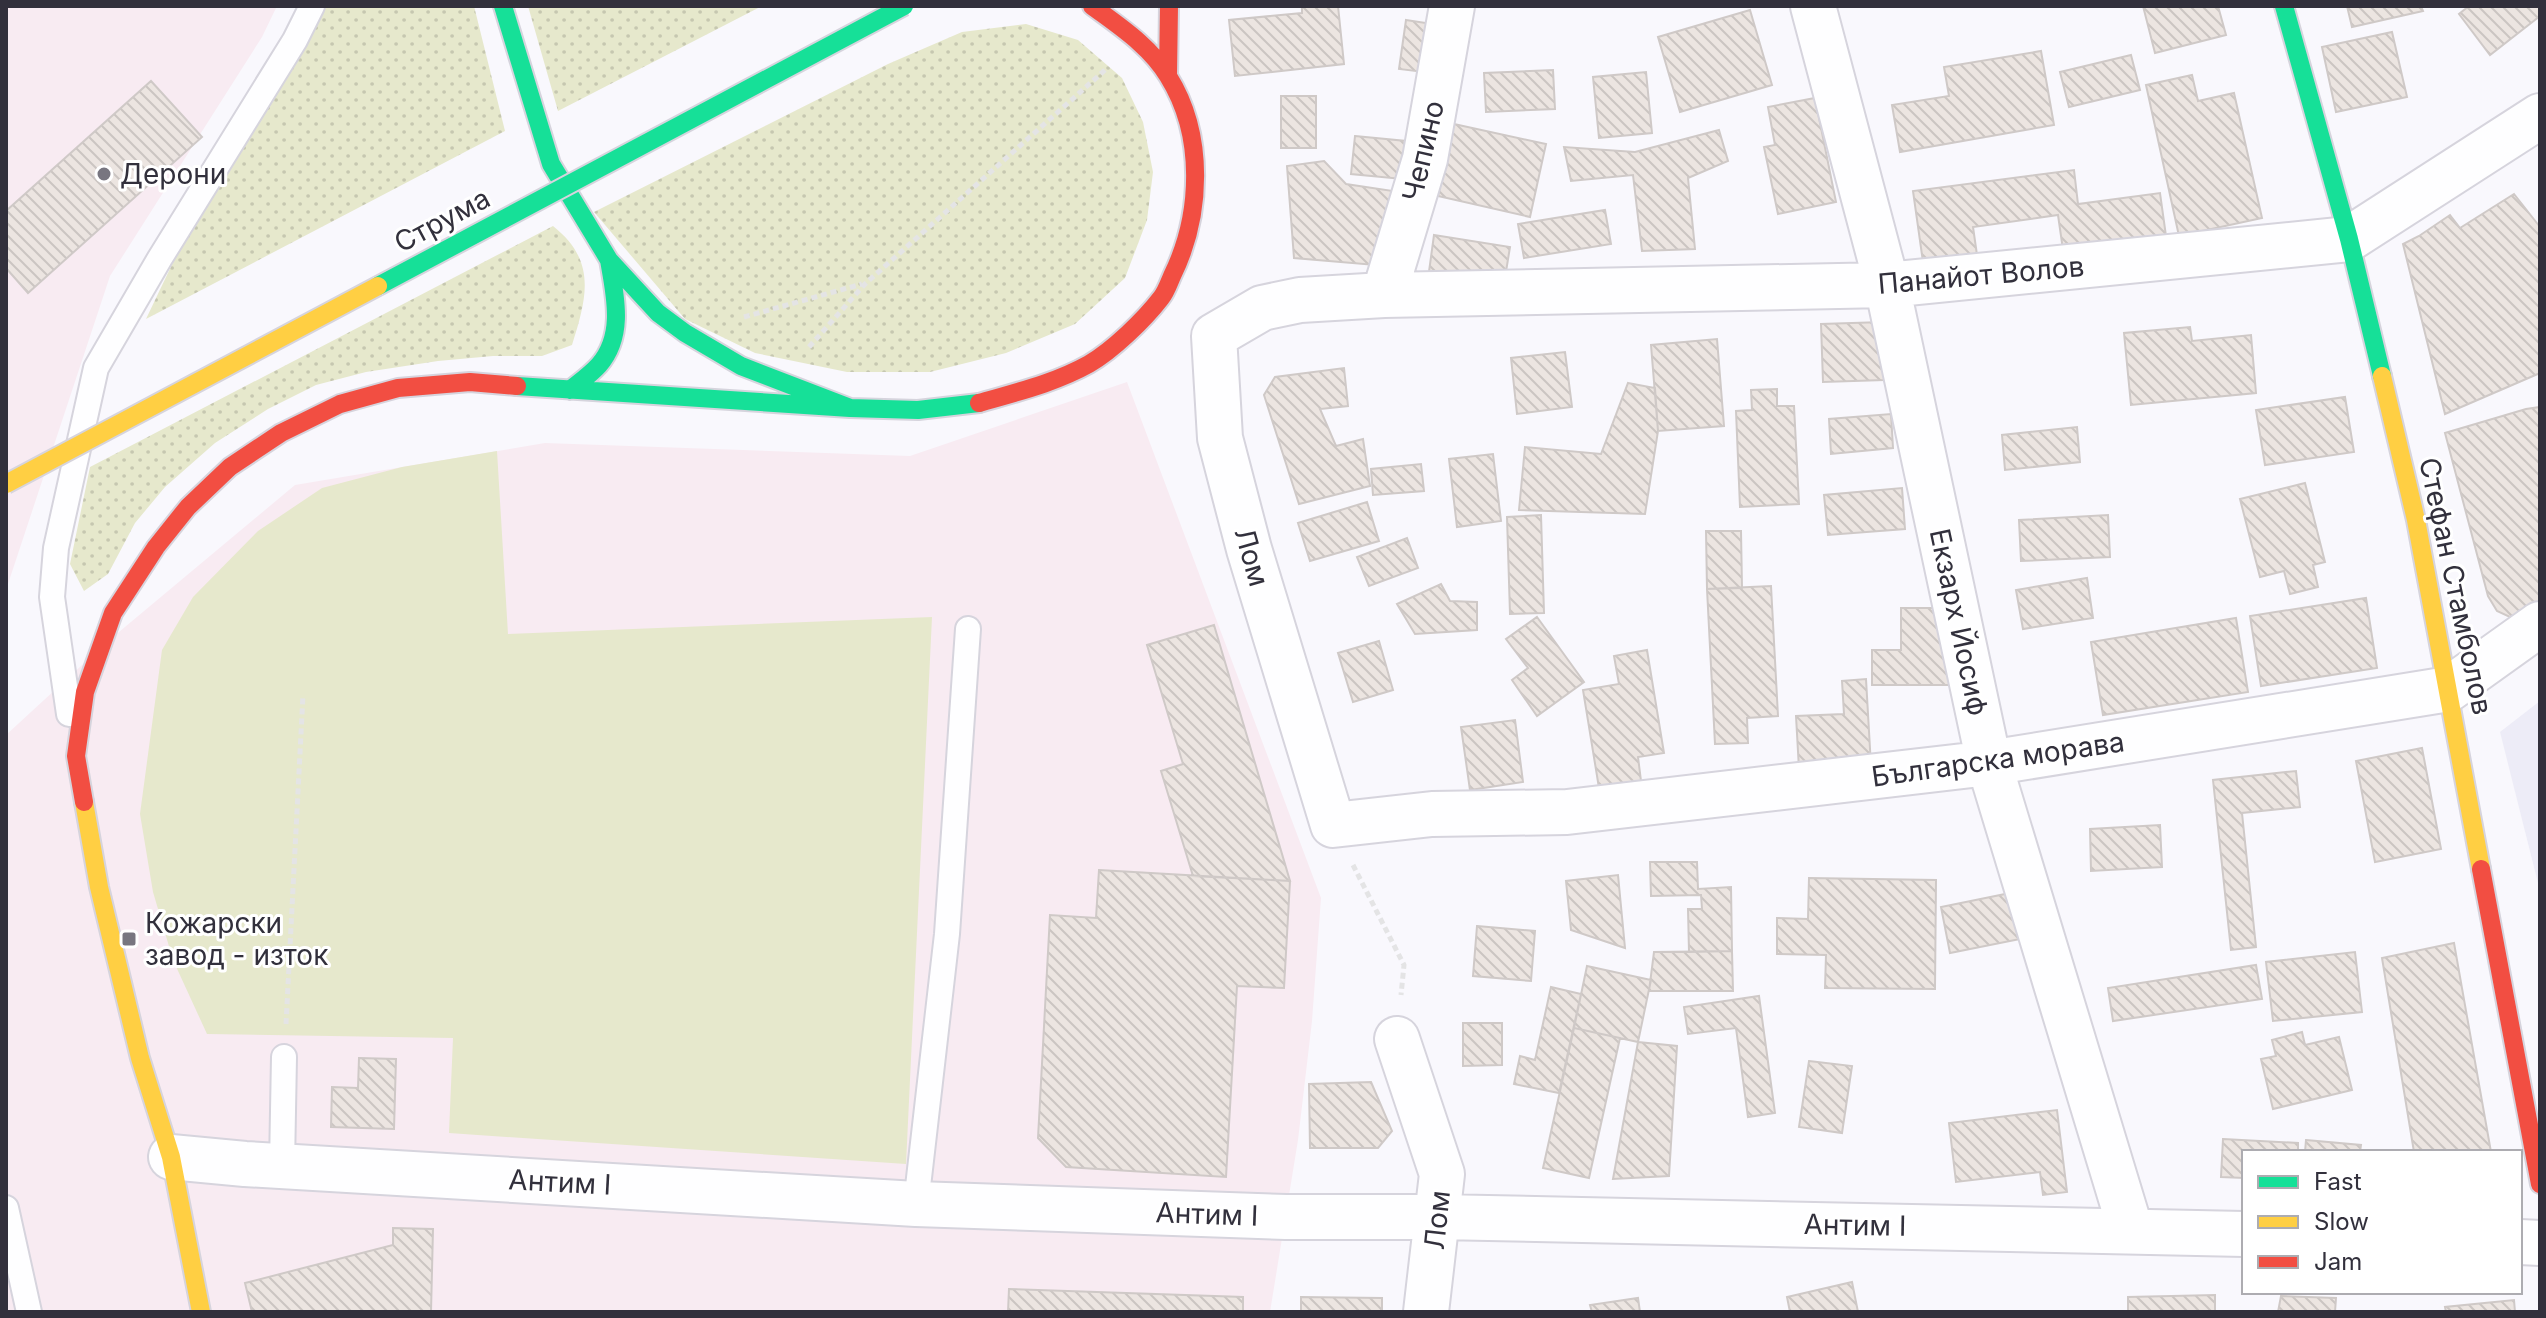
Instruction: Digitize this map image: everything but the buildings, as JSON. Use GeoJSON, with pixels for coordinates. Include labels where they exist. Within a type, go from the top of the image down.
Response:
{"type":"FeatureCollection","features":[{"type":"Feature","properties":{"kind":"street"},"geometry":{"type":"LineString","coordinates":[[503,6],[551,164],[609,260],[658,313],[685,333],[741,366],[850,408]]}},
{"type":"Feature","properties":{"kind":"street","name":"Струма"},"geometry":{"type":"LineString","coordinates":[[6,484],[904,6]]}},
{"type":"Feature","properties":{"kind":"street"},"geometry":{"type":"LineString","coordinates":[[201,1312],[171,1157],[140,1058],[99,887],[76,756],[85,692],[113,613],[156,547],[188,507],[230,467],[281,433],[340,404],[398,388],[470,382],[918,410],[978,403],[1039,386],[1090,363],[1125,336],[1162,297],[1180,260],[1190,228],[1196,183],[1191,138],[1183,108],[1168,75],[1138,40],[1092,6]]}},
{"type":"Feature","properties":{"kind":"street"},"geometry":{"type":"LineString","coordinates":[[1168,75],[1169,6]]}},
{"type":"Feature","properties":{"kind":"street","name":"Чепино"},"geometry":{"type":"LineString","coordinates":[[1384,295],[1425,159],[1452,6]]}},
{"type":"Feature","properties":{"kind":"street","name":"Екзарх Йосиф"},"geometry":{"type":"LineString","coordinates":[[1813,6],[1887,285],[1989,763],[2131,1231]]}},
{"type":"Feature","properties":{"kind":"street","name":"Стефан Стамболов"},"geometry":{"type":"LineString","coordinates":[[2284,6],[2349,239],[2416,520],[2540,1184]]}},
{"type":"Feature","properties":{"kind":"street","name":"Панайот Волов"},"geometry":{"type":"LineString","coordinates":[[1262,308],[1300,300],[1384,295],[1887,285],[2349,239],[2540,116]]}},
{"type":"Feature","properties":{"kind":"street"},"geometry":{"type":"LineString","coordinates":[[570,390],[601,364],[611,347],[618,319],[609,260]]}},
{"type":"Feature","properties":{"kind":"street","name":"Лом"},"geometry":{"type":"LineString","coordinates":[[1262,308],[1214,336],[1220,438],[1249,549],[1333,825]]}},
{"type":"Feature","properties":{"kind":"street","name":"Българска морава"},"geometry":{"type":"LineString","coordinates":[[1333,825],[1432,814],[1567,812],[1989,763],[2449,689],[2540,624]]}},
{"type":"Feature","properties":{"kind":"street","name":"Лом"},"geometry":{"type":"LineString","coordinates":[[1397,1039],[1442,1174],[1426,1312]]}},
{"type":"Feature","properties":{"kind":"street","name":"Антим I"},"geometry":{"type":"LineString","coordinates":[[171,1157],[916,1204],[1286,1217],[1438,1217],[2242,1234]]}},
{"type":"Feature","properties":{"kind":"lane"},"geometry":{"type":"LineString","coordinates":[[76,756],[52,597],[56,548],[96,368],[295,40],[312,6]]}},
{"type":"Feature","properties":{"kind":"lane"},"geometry":{"type":"LineString","coordinates":[[916,1204],[947,934],[968,629]]}},
{"type":"Feature","properties":{"kind":"lane"},"geometry":{"type":"LineString","coordinates":[[282,1165],[284,1057]]}},
{"type":"Feature","properties":{"kind":"lane"},"geometry":{"type":"LineString","coordinates":[[6,1208],[29,1312]]}},
{"type":"Feature","properties":{"kind":"path"},"geometry":{"type":"LineString","coordinates":[[779,382],[865,284],[1138,40]]}},
{"type":"Feature","properties":{"kind":"path"},"geometry":{"type":"LineString","coordinates":[[685,333],[865,284]]}},
{"type":"Feature","properties":{"kind":"path"},"geometry":{"type":"LineString","coordinates":[[284,1057],[303,695]]}},
{"type":"Feature","properties":{"kind":"path"},"geometry":{"type":"LineString","coordinates":[[1333,825],[1404,965],[1397,1039]]}},
{"type":"Feature","properties":{"kind":"shaded area"},"geometry":{"type":"Polygon","coordinates":[[[6,6],[277,6],[262,37],[110,276],[6,590],[6,6]]]}},
{"type":"Feature","properties":{"kind":"shaded area"},"geometry":{"type":"Polygon","coordinates":[[[1127,382],[1321,898],[1312,1021],[1298,1140],[1270,1312],[6,1312],[6,735],[107,642],[295,485],[545,443],[910,456],[1127,382]]]}},
{"type":"Feature","properties":{"kind":"shaded area"},"geometry":{"type":"Polygon","coordinates":[[[2540,701],[2540,891],[2500,732],[2540,701]]]}},
{"type":"Feature","properties":{"kind":"green space"},"geometry":{"type":"Polygon","coordinates":[[[320,6],[474,6],[505,131],[146,319],[177,254],[230,167],[320,6]]]}},
{"type":"Feature","properties":{"kind":"green space"},"geometry":{"type":"Polygon","coordinates":[[[528,6],[762,6],[558,111],[528,6]]]}},
{"type":"Feature","properties":{"kind":"green space"},"geometry":{"type":"Polygon","coordinates":[[[1026,24],[1078,40],[1122,78],[1143,122],[1153,172],[1147,220],[1125,278],[1075,324],[1006,353],[930,372],[847,372],[755,353],[685,319],[594,212],[888,64],[962,32],[1026,24]]]}},
{"type":"Feature","properties":{"kind":"green space"},"geometry":{"type":"Polygon","coordinates":[[[553,226],[577,253],[585,281],[582,311],[572,345],[542,356],[438,361],[366,372],[316,385],[268,409],[215,443],[165,487],[135,523],[108,574],[84,591],[70,564],[90,467],[553,226]]]}},
{"type":"Feature","properties":{"kind":"green space"},"geometry":{"type":"Polygon","coordinates":[[[497,451],[508,634],[932,617],[906,1164],[449,1133],[453,1038],[207,1034],[173,960],[153,892],[140,814],[162,650],[193,597],[258,531],[322,488],[402,467],[497,451]]]}},
{"type":"Feature","properties":{"kind":"traffic: fast"},"geometry":{"type":"LineString","coordinates":[[503,6],[551,164],[609,260],[658,313],[741,366],[850,408],[918,410],[979,403]]}},
{"type":"Feature","properties":{"kind":"traffic: fast"},"geometry":{"type":"LineString","coordinates":[[378,286],[904,6]]}},
{"type":"Feature","properties":{"kind":"traffic: fast"},"geometry":{"type":"LineString","coordinates":[[2284,6],[2349,239],[2382,376]]}},
{"type":"Feature","properties":{"kind":"traffic: fast"},"geometry":{"type":"LineString","coordinates":[[570,390],[599,365],[612,341],[616,314],[609,260]]}},
{"type":"Feature","properties":{"kind":"traffic: fast"},"geometry":{"type":"LineString","coordinates":[[517,386],[850,408]]}},
{"type":"Feature","properties":{"kind":"traffic: slow"},"geometry":{"type":"LineString","coordinates":[[6,484],[378,286]]}},
{"type":"Feature","properties":{"kind":"traffic: slow"},"geometry":{"type":"LineString","coordinates":[[2382,376],[2416,520],[2481,869]]}},
{"type":"Feature","properties":{"kind":"traffic: slow"},"geometry":{"type":"LineString","coordinates":[[84,802],[99,887],[140,1058],[171,1157],[201,1312]]}},
{"type":"Feature","properties":{"kind":"traffic: jam"},"geometry":{"type":"LineString","coordinates":[[979,403],[1063,377],[1098,358],[1146,316],[1164,293],[1182,252],[1194,201],[1195,175],[1193,149],[1180,99],[1152,55],[1092,6]]}},
{"type":"Feature","properties":{"kind":"traffic: jam"},"geometry":{"type":"LineString","coordinates":[[1168,75],[1169,6]]}},
{"type":"Feature","properties":{"kind":"traffic: jam"},"geometry":{"type":"LineString","coordinates":[[84,802],[76,756],[85,692],[113,613],[156,547],[188,507],[230,467],[281,433],[340,404],[398,388],[470,382],[517,386]]}},
{"type":"Feature","properties":{"kind":"traffic: jam"},"geometry":{"type":"LineString","coordinates":[[2481,869],[2540,1184]]}},
{"type":"Feature","properties":{"kind":"place","name":"Дерони"},"geometry":{"type":"Point","coordinates":[104,174]}},
{"type":"Feature","properties":{"kind":"place","name":"Кожарски завод - изток"},"geometry":{"type":"Point","coordinates":[129,939]}}]}
